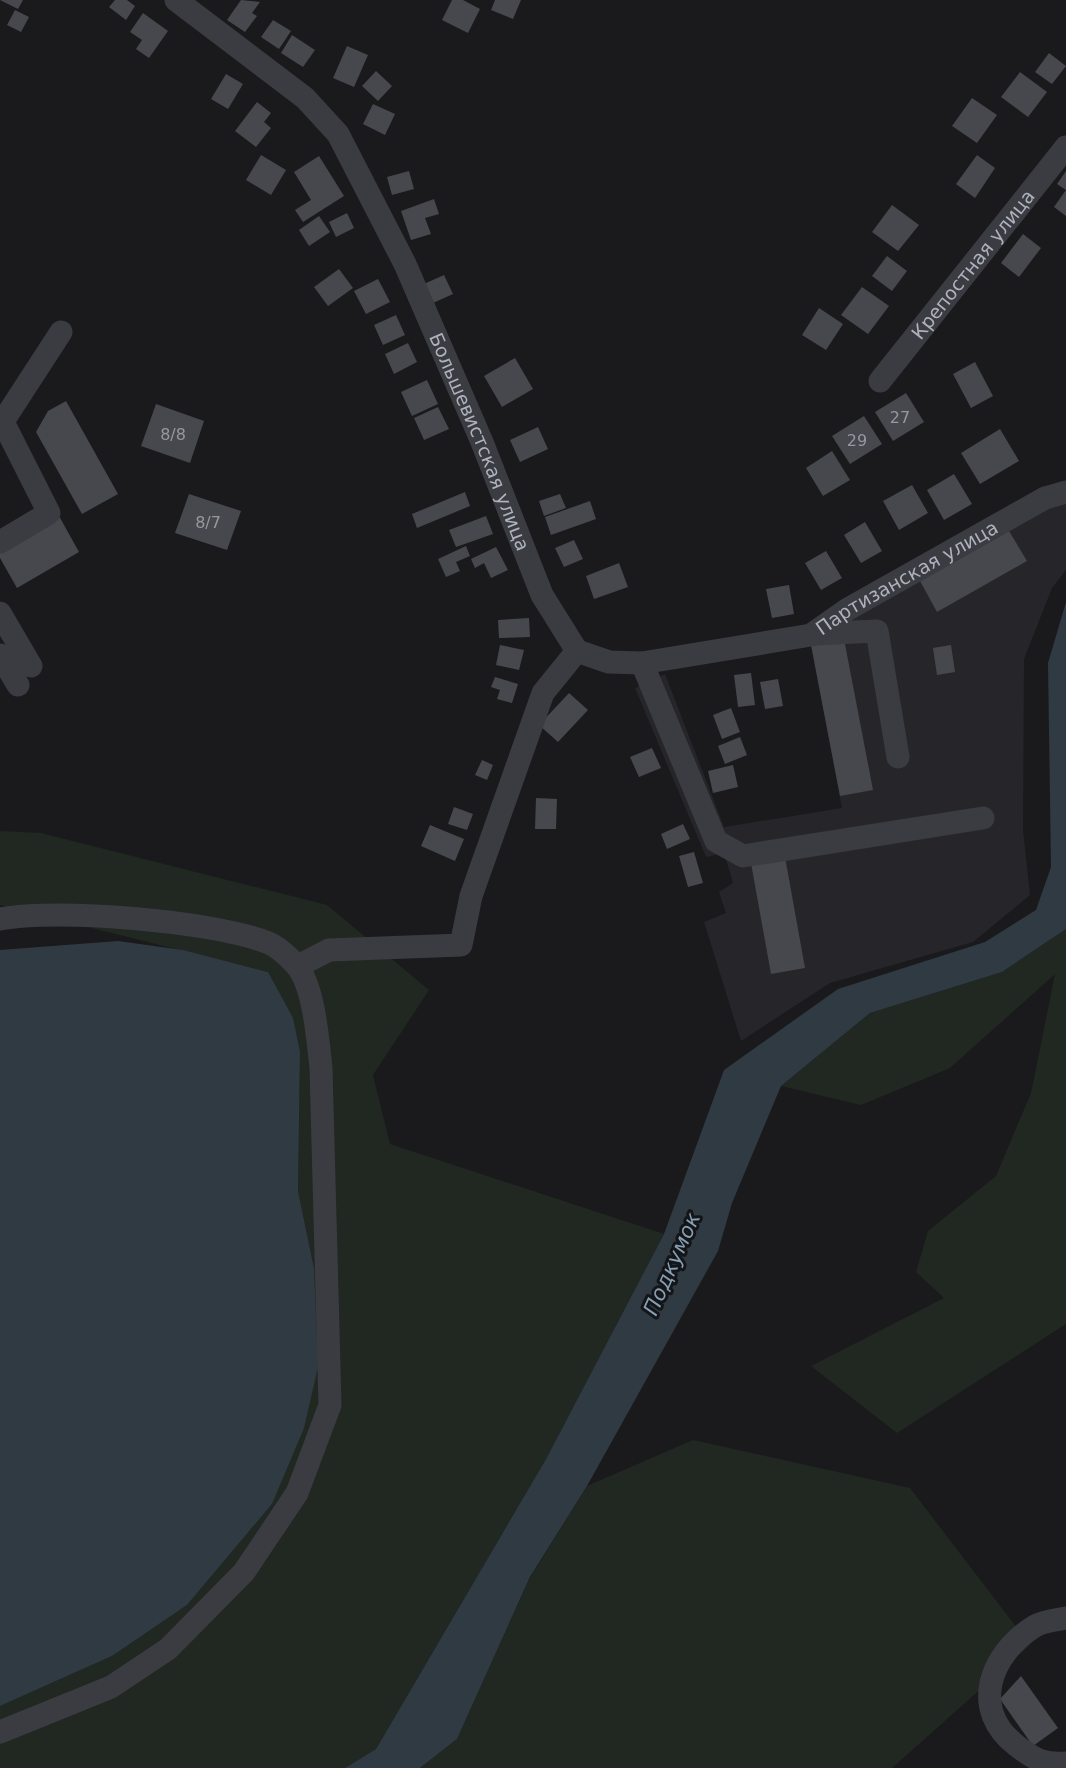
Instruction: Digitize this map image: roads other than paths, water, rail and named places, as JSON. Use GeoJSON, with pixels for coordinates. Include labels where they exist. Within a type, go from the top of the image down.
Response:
{"type":"FeatureCollection","features":[{"type":"Feature","properties":{"kind":"street","name":"Большевистская улица"},"geometry":{"type":"LineString","coordinates":[[176,0],[305,98],[338,134],[405,264],[482,442],[542,595],[577,651]]}},
{"type":"Feature","properties":{"kind":"street","name":"Крепостная улица"},"geometry":{"type":"LineString","coordinates":[[880,381],[1066,147]]}},
{"type":"Feature","properties":{"kind":"street"},"geometry":{"type":"LineString","coordinates":[[0,542],[49,513],[1,424],[61,332]]}},
{"type":"Feature","properties":{"kind":"street","name":"Партизанская улица"},"geometry":{"type":"LineString","coordinates":[[577,651],[609,662],[642,663],[811,635],[848,609],[1045,498],[1066,492]]}},
{"type":"Feature","properties":{"kind":"street"},"geometry":{"type":"LineString","coordinates":[[0,613],[31,666]]}},
{"type":"Feature","properties":{"kind":"street"},"geometry":{"type":"LineString","coordinates":[[811,635],[877,631],[898,757]]}},
{"type":"Feature","properties":{"kind":"street"},"geometry":{"type":"LineString","coordinates":[[298,966],[329,950],[461,945],[471,896],[542,693],[577,651]]}},
{"type":"Feature","properties":{"kind":"street"},"geometry":{"type":"LineString","coordinates":[[0,655],[18,685]]}},
{"type":"Feature","properties":{"kind":"street"},"geometry":{"type":"LineString","coordinates":[[642,663],[716,841],[743,856],[983,818]]}},
{"type":"Feature","properties":{"kind":"street"},"geometry":{"type":"LineString","coordinates":[[0,919],[67,916],[225,931],[269,943],[298,966],[316,1015],[321,1068],[330,1405],[298,1493],[244,1572],[168,1649],[111,1687],[0,1732]]}},
{"type":"Feature","properties":{"kind":"street"},"geometry":{"type":"LineString","coordinates":[[1066,1618],[1037,1624],[1010,1645],[998,1662],[989,1688],[989,1705],[1009,1739],[1030,1756],[1046,1765],[1066,1763]]}},
{"type":"Feature","properties":{"kind":"water","name":"Подкумок"},"geometry":{"type":"Polygon","coordinates":[[[1066,602],[1066,929],[1002,972],[870,1013],[781,1086],[732,1203],[718,1251],[587,1486],[530,1577],[457,1739],[420,1768],[345,1768],[376,1749],[546,1459],[664,1234],[724,1070],[838,989],[985,942],[1036,910],[1051,867],[1048,663],[1066,602]]]}},
{"type":"Feature","properties":{"kind":"water"},"geometry":{"type":"Polygon","coordinates":[[[118,941],[183,950],[268,972],[293,1018],[300,1052],[298,1191],[314,1268],[318,1367],[304,1428],[272,1504],[187,1605],[112,1656],[0,1706],[0,950],[118,941]]]}}]}
